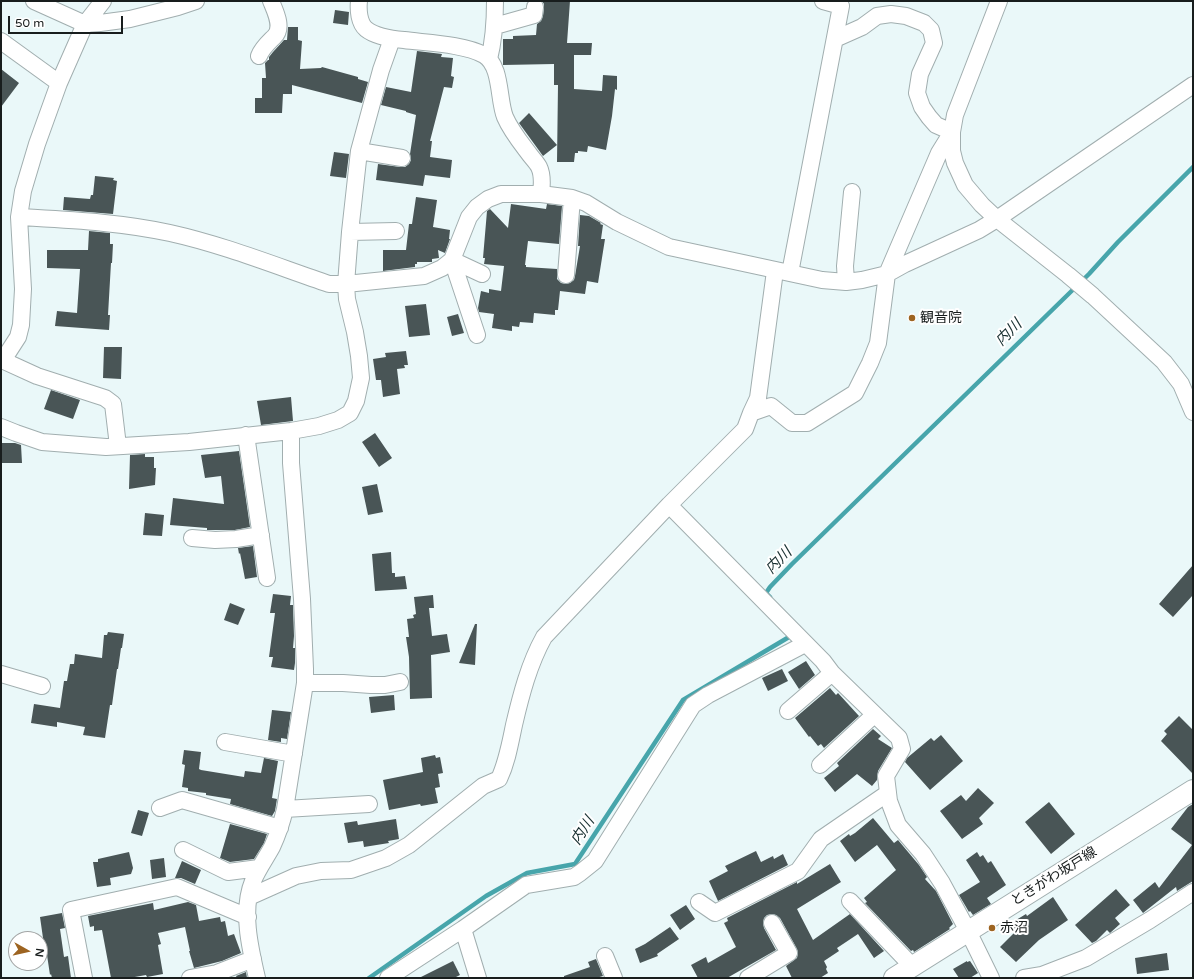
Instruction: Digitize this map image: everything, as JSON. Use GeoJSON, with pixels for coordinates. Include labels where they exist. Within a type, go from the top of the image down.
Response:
{"type":"FeatureCollection","features":[{"type":"Feature","properties":{"kind":"main road","name":"ときがわ坂戸線"},"geometry":{"type":"LineString","coordinates":[[894,978],[1193,790]]}},
{"type":"Feature","properties":{"kind":"street"},"geometry":{"type":"LineString","coordinates":[[34,1],[84,24],[130,19],[196,1]]}},
{"type":"Feature","properties":{"kind":"street"},"geometry":{"type":"LineString","coordinates":[[103,1],[84,24],[59,83],[37,144],[24,191],[19,217],[23,289],[21,325],[18,337],[7,354],[1,360],[37,376],[105,398],[113,404],[118,446]]}},
{"type":"Feature","properties":{"kind":"street"},"geometry":{"type":"LineString","coordinates":[[259,56],[268,42],[276,35],[279,27],[271,1]]}},
{"type":"Feature","properties":{"kind":"street"},"geometry":{"type":"LineString","coordinates":[[359,1],[358,7],[361,22],[366,29],[376,34],[392,39],[455,46],[484,55],[489,60],[494,68],[498,81],[505,116],[515,136],[540,168],[542,180],[541,194]]}},
{"type":"Feature","properties":{"kind":"street"},"geometry":{"type":"LineString","coordinates":[[489,60],[495,26],[495,1]]}},
{"type":"Feature","properties":{"kind":"street"},"geometry":{"type":"LineString","coordinates":[[249,897],[296,876],[351,870],[386,858],[409,845],[483,786],[499,779],[505,766],[518,705],[531,663],[544,637],[669,505],[745,429],[758,398],[782,272],[835,39],[841,6],[822,1]]}},
{"type":"Feature","properties":{"kind":"street"},"geometry":{"type":"LineString","coordinates":[[999,1],[955,115],[952,132],[952,151],[955,163],[965,185],[982,205],[1093,296],[1164,362],[1181,384],[1193,412]]}},
{"type":"Feature","properties":{"kind":"street"},"geometry":{"type":"LineString","coordinates":[[495,26],[534,15],[535,7]]}},
{"type":"Feature","properties":{"kind":"street"},"geometry":{"type":"LineString","coordinates":[[835,39],[862,27],[877,16],[891,14],[906,16],[924,23],[931,30],[934,43],[920,74],[917,93],[922,107],[936,125],[952,132]]}},
{"type":"Feature","properties":{"kind":"street"},"geometry":{"type":"LineString","coordinates":[[1,427],[42,442],[106,447],[189,442],[291,431],[319,426],[338,420],[350,413],[356,401],[360,378],[360,363],[355,332],[347,299],[346,284],[350,232],[360,151],[381,70],[392,39]]}},
{"type":"Feature","properties":{"kind":"street"},"geometry":{"type":"LineString","coordinates":[[1,41],[59,83]]}},
{"type":"Feature","properties":{"kind":"street"},"geometry":{"type":"LineString","coordinates":[[19,217],[123,225],[169,233],[226,249],[329,284],[346,284],[424,276],[442,268],[452,260],[469,217],[477,207],[488,199],[501,194],[541,194],[572,198],[669,247],[822,280],[846,282],[887,274],[905,264],[979,230],[998,219],[1193,85]]}},
{"type":"Feature","properties":{"kind":"street"},"geometry":{"type":"LineString","coordinates":[[751,413],[771,406],[792,423],[808,423],[855,393],[878,343],[887,274],[939,153],[952,132]]}},
{"type":"Feature","properties":{"kind":"street"},"geometry":{"type":"LineString","coordinates":[[360,151],[402,158]]}},
{"type":"Feature","properties":{"kind":"street"},"geometry":{"type":"LineString","coordinates":[[846,282],[852,192]]}},
{"type":"Feature","properties":{"kind":"street"},"geometry":{"type":"LineString","coordinates":[[566,275],[572,198]]}},
{"type":"Feature","properties":{"kind":"street"},"geometry":{"type":"LineString","coordinates":[[350,232],[396,231]]}},
{"type":"Feature","properties":{"kind":"street"},"geometry":{"type":"LineString","coordinates":[[452,260],[482,274]]}},
{"type":"Feature","properties":{"kind":"street"},"geometry":{"type":"LineString","coordinates":[[452,260],[477,335]]}},
{"type":"Feature","properties":{"kind":"street"},"geometry":{"type":"LineString","coordinates":[[257,978],[253,959],[247,906],[252,883],[272,847],[286,809],[304,682],[302,599],[291,463],[291,431]]}},
{"type":"Feature","properties":{"kind":"street"},"geometry":{"type":"LineString","coordinates":[[246,435],[267,578]]}},
{"type":"Feature","properties":{"kind":"street"},"geometry":{"type":"LineString","coordinates":[[669,505],[804,644],[823,661],[832,673],[899,738],[902,749],[886,776],[889,801],[898,825],[923,854],[942,883],[991,978]]}},
{"type":"Feature","properties":{"kind":"street"},"geometry":{"type":"LineString","coordinates":[[192,538],[215,540],[236,539],[260,534]]}},
{"type":"Feature","properties":{"kind":"street"},"geometry":{"type":"LineString","coordinates":[[388,978],[463,929],[526,885],[574,877],[595,861],[693,704],[708,694],[804,644]]}},
{"type":"Feature","properties":{"kind":"street"},"geometry":{"type":"LineString","coordinates":[[788,711],[832,673]]}},
{"type":"Feature","properties":{"kind":"street"},"geometry":{"type":"LineString","coordinates":[[1,674],[42,686]]}},
{"type":"Feature","properties":{"kind":"street"},"geometry":{"type":"LineString","coordinates":[[304,682],[371,685],[385,685],[400,682]]}},
{"type":"Feature","properties":{"kind":"street"},"geometry":{"type":"LineString","coordinates":[[820,765],[874,715]]}},
{"type":"Feature","properties":{"kind":"street"},"geometry":{"type":"LineString","coordinates":[[225,742],[294,754]]}},
{"type":"Feature","properties":{"kind":"street"},"geometry":{"type":"LineString","coordinates":[[699,902],[715,913],[798,871],[821,839],[888,793]]}},
{"type":"Feature","properties":{"kind":"street"},"geometry":{"type":"LineString","coordinates":[[160,808],[182,800],[280,828]]}},
{"type":"Feature","properties":{"kind":"street"},"geometry":{"type":"LineString","coordinates":[[286,809],[369,804]]}},
{"type":"Feature","properties":{"kind":"street"},"geometry":{"type":"LineString","coordinates":[[183,850],[228,872],[259,868]]}},
{"type":"Feature","properties":{"kind":"street"},"geometry":{"type":"LineString","coordinates":[[84,978],[71,910],[177,887],[248,917]]}},
{"type":"Feature","properties":{"kind":"street"},"geometry":{"type":"LineString","coordinates":[[1024,978],[1042,975],[1086,958],[1150,920],[1193,892]]}},
{"type":"Feature","properties":{"kind":"street"},"geometry":{"type":"LineString","coordinates":[[850,901],[912,966]]}},
{"type":"Feature","properties":{"kind":"street"},"geometry":{"type":"LineString","coordinates":[[748,978],[765,974],[789,953],[772,923]]}},
{"type":"Feature","properties":{"kind":"street"},"geometry":{"type":"LineString","coordinates":[[463,929],[478,978]]}},
{"type":"Feature","properties":{"kind":"street"},"geometry":{"type":"LineString","coordinates":[[605,956],[614,978]]}},
{"type":"Feature","properties":{"kind":"street"},"geometry":{"type":"LineString","coordinates":[[190,978],[217,973],[253,959]]}},
{"type":"Feature","properties":{"kind":"building"},"geometry":{"type":"Polygon","coordinates":[[[542,1],[570,1],[567,43],[592,43],[591,55],[574,55],[574,89],[602,91],[603,75],[617,76],[617,90],[615,89],[606,150],[588,146],[587,152],[578,151],[578,153],[575,153],[574,162],[557,162],[558,85],[554,85],[554,64],[503,65],[503,39],[513,39],[513,36],[536,35],[537,24],[541,21],[543,16],[544,4],[542,1]]]}},
{"type":"Feature","properties":{"kind":"building"},"geometry":{"type":"Polygon","coordinates":[[[335,10],[349,12],[348,25],[333,23],[335,10]]]}},
{"type":"Feature","properties":{"kind":"building"},"geometry":{"type":"Polygon","coordinates":[[[288,27],[298,27],[298,40],[302,41],[300,69],[322,67],[358,77],[358,79],[368,82],[362,103],[292,85],[292,94],[283,94],[282,113],[255,113],[255,98],[262,98],[262,78],[266,78],[265,63],[284,40],[287,40],[288,27]]]}},
{"type":"Feature","properties":{"kind":"building"},"geometry":{"type":"Polygon","coordinates":[[[417,51],[442,54],[441,57],[453,58],[451,76],[454,77],[452,88],[444,87],[430,141],[432,141],[430,157],[452,160],[450,178],[425,175],[423,186],[376,180],[378,164],[405,167],[411,160],[410,154],[416,115],[381,105],[386,87],[411,92],[417,51]]]}},
{"type":"Feature","properties":{"kind":"building"},"geometry":{"type":"Polygon","coordinates":[[[1,69],[19,83],[1,107],[1,69]]]}},
{"type":"Feature","properties":{"kind":"building"},"geometry":{"type":"Polygon","coordinates":[[[529,113],[557,145],[543,156],[519,123],[529,113]]]}},
{"type":"Feature","properties":{"kind":"building"},"geometry":{"type":"Polygon","coordinates":[[[334,152],[349,154],[346,178],[330,176],[334,152]]]}},
{"type":"Feature","properties":{"kind":"building"},"geometry":{"type":"Polygon","coordinates":[[[95,176],[114,178],[113,180],[117,181],[113,214],[63,210],[64,197],[90,199],[91,195],[93,195],[95,176]]]}},
{"type":"Feature","properties":{"kind":"building"},"geometry":{"type":"Polygon","coordinates":[[[416,197],[437,200],[433,227],[450,230],[450,239],[445,253],[438,250],[439,258],[432,259],[432,262],[417,262],[415,267],[383,271],[383,250],[406,250],[409,224],[412,224],[416,197]]]}},
{"type":"Feature","properties":{"kind":"building"},"geometry":{"type":"Polygon","coordinates":[[[511,204],[546,209],[547,204],[562,206],[559,244],[528,241],[525,265],[526,267],[557,269],[557,279],[561,283],[566,284],[574,280],[580,246],[578,246],[580,215],[589,216],[601,223],[600,224],[603,225],[601,239],[605,239],[598,283],[587,281],[585,294],[560,291],[558,310],[555,310],[555,315],[534,313],[533,323],[520,322],[519,327],[512,326],[512,331],[492,328],[494,314],[479,312],[478,308],[481,291],[489,293],[489,289],[501,291],[504,266],[484,264],[485,258],[483,258],[487,211],[490,209],[508,228],[511,204]]]}},
{"type":"Feature","properties":{"kind":"building"},"geometry":{"type":"Polygon","coordinates":[[[89,231],[110,233],[110,244],[113,244],[108,315],[110,315],[109,330],[55,326],[57,311],[77,313],[80,269],[47,268],[47,250],[88,250],[89,231]]]}},
{"type":"Feature","properties":{"kind":"building"},"geometry":{"type":"Polygon","coordinates":[[[426,304],[430,335],[409,337],[405,306],[426,304]]]}},
{"type":"Feature","properties":{"kind":"building"},"geometry":{"type":"Polygon","coordinates":[[[458,314],[464,333],[452,336],[447,317],[458,314]]]}},
{"type":"Feature","properties":{"kind":"building"},"geometry":{"type":"Polygon","coordinates":[[[104,347],[122,347],[121,379],[103,378],[104,347]]]}},
{"type":"Feature","properties":{"kind":"building"},"geometry":{"type":"Polygon","coordinates":[[[406,351],[408,365],[404,365],[405,368],[397,369],[400,394],[383,397],[381,380],[376,380],[373,359],[386,357],[385,353],[406,351]]]}},
{"type":"Feature","properties":{"kind":"building"},"geometry":{"type":"Polygon","coordinates":[[[51,390],[80,400],[73,419],[44,409],[51,390]]]}},
{"type":"Feature","properties":{"kind":"building"},"geometry":{"type":"Polygon","coordinates":[[[291,397],[293,421],[261,425],[257,401],[291,397]]]}},
{"type":"Feature","properties":{"kind":"building"},"geometry":{"type":"Polygon","coordinates":[[[375,433],[392,458],[379,467],[362,442],[375,433]]]}},
{"type":"Feature","properties":{"kind":"building"},"geometry":{"type":"Polygon","coordinates":[[[1,443],[15,443],[21,445],[22,463],[1,463],[1,443]]]}},
{"type":"Feature","properties":{"kind":"building"},"geometry":{"type":"Polygon","coordinates":[[[239,451],[250,527],[235,530],[207,530],[207,528],[170,525],[173,498],[224,504],[221,476],[205,478],[201,455],[239,451]]]}},
{"type":"Feature","properties":{"kind":"building"},"geometry":{"type":"Polygon","coordinates":[[[145,454],[145,457],[154,457],[154,468],[156,468],[155,485],[129,489],[130,455],[145,454]]]}},
{"type":"Feature","properties":{"kind":"building"},"geometry":{"type":"Polygon","coordinates":[[[377,484],[383,512],[368,515],[362,487],[377,484]]]}},
{"type":"Feature","properties":{"kind":"building"},"geometry":{"type":"Polygon","coordinates":[[[145,513],[164,515],[162,536],[143,535],[145,513]]]}},
{"type":"Feature","properties":{"kind":"building"},"geometry":{"type":"Polygon","coordinates":[[[253,546],[257,577],[245,579],[238,548],[253,546]]]}},
{"type":"Feature","properties":{"kind":"building"},"geometry":{"type":"Polygon","coordinates":[[[391,552],[392,573],[395,573],[395,577],[405,576],[407,589],[375,591],[372,554],[391,552]]]}},
{"type":"Feature","properties":{"kind":"building"},"geometry":{"type":"Polygon","coordinates":[[[1193,565],[1193,595],[1173,617],[1159,604],[1193,565]]]}},
{"type":"Feature","properties":{"kind":"building"},"geometry":{"type":"Polygon","coordinates":[[[273,594],[291,596],[290,605],[293,605],[293,648],[295,648],[294,670],[271,667],[273,657],[269,657],[275,613],[270,613],[273,594]]]}},
{"type":"Feature","properties":{"kind":"building"},"geometry":{"type":"Polygon","coordinates":[[[433,595],[434,608],[429,608],[432,636],[447,634],[450,652],[431,655],[432,698],[410,699],[409,657],[406,637],[409,637],[407,619],[414,618],[413,615],[416,614],[414,597],[433,595]]]}},
{"type":"Feature","properties":{"kind":"building"},"geometry":{"type":"Polygon","coordinates":[[[230,603],[245,609],[238,625],[224,620],[230,603]]]}},
{"type":"Feature","properties":{"kind":"building"},"geometry":{"type":"Polygon","coordinates":[[[475,624],[477,624],[475,665],[459,663],[475,624]]]}},
{"type":"Feature","properties":{"kind":"building"},"geometry":{"type":"Polygon","coordinates":[[[108,632],[124,634],[105,738],[83,735],[85,727],[57,722],[57,727],[31,723],[34,704],[60,708],[64,681],[67,681],[70,664],[74,664],[75,654],[102,658],[104,635],[107,635],[108,632]]]}},
{"type":"Feature","properties":{"kind":"building"},"geometry":{"type":"Polygon","coordinates":[[[806,661],[815,675],[799,689],[788,672],[806,661]]]}},
{"type":"Feature","properties":{"kind":"building"},"geometry":{"type":"Polygon","coordinates":[[[782,669],[788,681],[768,691],[762,678],[782,669]]]}},
{"type":"Feature","properties":{"kind":"building"},"geometry":{"type":"Polygon","coordinates":[[[830,688],[836,695],[838,693],[859,716],[824,748],[821,744],[818,746],[810,736],[809,737],[795,718],[830,688]]]}},
{"type":"Feature","properties":{"kind":"building"},"geometry":{"type":"Polygon","coordinates":[[[394,695],[395,710],[371,713],[369,697],[394,695]]]}},
{"type":"Feature","properties":{"kind":"building"},"geometry":{"type":"Polygon","coordinates":[[[272,710],[291,712],[287,739],[281,738],[281,742],[268,740],[272,710]]]}},
{"type":"Feature","properties":{"kind":"building"},"geometry":{"type":"Polygon","coordinates":[[[1179,716],[1193,730],[1193,774],[1161,741],[1167,734],[1164,731],[1179,716]]]}},
{"type":"Feature","properties":{"kind":"building"},"geometry":{"type":"Polygon","coordinates":[[[873,729],[881,736],[878,739],[892,748],[878,771],[877,780],[872,786],[857,774],[835,792],[824,778],[839,766],[837,763],[873,729]]]}},
{"type":"Feature","properties":{"kind":"building"},"geometry":{"type":"Polygon","coordinates":[[[941,735],[963,761],[930,790],[905,762],[907,758],[931,738],[934,741],[941,735]]]}},
{"type":"Feature","properties":{"kind":"building"},"geometry":{"type":"Polygon","coordinates":[[[184,750],[201,752],[199,769],[201,770],[244,777],[245,771],[261,773],[264,758],[278,761],[272,798],[277,799],[275,811],[272,816],[230,804],[231,799],[206,795],[206,793],[188,791],[188,788],[182,787],[185,765],[182,764],[184,750]]]}},
{"type":"Feature","properties":{"kind":"building"},"geometry":{"type":"Polygon","coordinates":[[[435,755],[436,758],[440,757],[443,773],[438,774],[440,787],[435,788],[438,803],[421,806],[420,804],[389,810],[383,780],[423,772],[421,758],[435,755]]]}},
{"type":"Feature","properties":{"kind":"building"},"geometry":{"type":"Polygon","coordinates":[[[978,788],[994,803],[979,818],[983,824],[962,839],[940,811],[961,795],[966,801],[978,788]]]}},
{"type":"Feature","properties":{"kind":"building"},"geometry":{"type":"Polygon","coordinates":[[[1049,802],[1075,834],[1051,854],[1025,822],[1049,802]]]}},
{"type":"Feature","properties":{"kind":"building"},"geometry":{"type":"Polygon","coordinates":[[[1193,804],[1193,881],[1177,891],[1176,887],[1143,913],[1133,900],[1155,882],[1159,888],[1192,845],[1171,829],[1188,807],[1193,804]]]}},
{"type":"Feature","properties":{"kind":"building"},"geometry":{"type":"Polygon","coordinates":[[[138,810],[149,813],[142,836],[131,833],[138,810]]]}},
{"type":"Feature","properties":{"kind":"building"},"geometry":{"type":"Polygon","coordinates":[[[873,818],[894,843],[898,840],[919,865],[927,877],[925,879],[936,891],[953,924],[949,928],[950,929],[914,952],[913,950],[911,951],[865,903],[867,902],[864,898],[896,870],[877,845],[855,862],[840,841],[849,834],[850,836],[855,833],[873,818]]]}},
{"type":"Feature","properties":{"kind":"building"},"geometry":{"type":"Polygon","coordinates":[[[396,819],[399,839],[388,841],[389,843],[364,847],[363,841],[348,843],[344,823],[357,821],[358,825],[396,819]]]}},
{"type":"Feature","properties":{"kind":"building"},"geometry":{"type":"Polygon","coordinates":[[[230,824],[267,834],[264,843],[254,859],[230,862],[220,858],[230,824]]]}},
{"type":"Feature","properties":{"kind":"building"},"geometry":{"type":"Polygon","coordinates":[[[756,851],[761,862],[773,856],[774,859],[783,854],[788,865],[718,901],[709,881],[728,871],[725,866],[756,851]]]}},
{"type":"Feature","properties":{"kind":"building"},"geometry":{"type":"Polygon","coordinates":[[[129,852],[133,868],[131,874],[110,878],[111,885],[97,887],[93,862],[98,862],[98,859],[129,852]]]}},
{"type":"Feature","properties":{"kind":"building"},"geometry":{"type":"Polygon","coordinates":[[[977,852],[980,857],[983,855],[988,863],[991,861],[1006,885],[987,898],[991,904],[973,915],[970,911],[969,912],[959,895],[980,882],[966,860],[977,852]]]}},
{"type":"Feature","properties":{"kind":"building"},"geometry":{"type":"Polygon","coordinates":[[[164,858],[166,877],[152,879],[150,860],[164,858]]]}},
{"type":"Feature","properties":{"kind":"building"},"geometry":{"type":"Polygon","coordinates":[[[182,861],[201,870],[195,884],[181,878],[175,878],[182,861]]]}},
{"type":"Feature","properties":{"kind":"building"},"geometry":{"type":"Polygon","coordinates":[[[830,864],[841,882],[797,909],[813,940],[850,914],[884,951],[874,958],[858,934],[837,948],[839,951],[824,961],[828,973],[820,978],[792,978],[786,966],[797,958],[797,949],[780,918],[772,914],[767,915],[764,918],[763,923],[764,928],[776,950],[727,978],[698,978],[691,965],[706,957],[708,963],[736,947],[724,923],[728,921],[727,918],[797,882],[797,884],[830,864]]]}},
{"type":"Feature","properties":{"kind":"building"},"geometry":{"type":"Polygon","coordinates":[[[1116,889],[1130,905],[1115,918],[1120,924],[1110,933],[1107,930],[1092,943],[1075,925],[1116,889]]]}},
{"type":"Feature","properties":{"kind":"building"},"geometry":{"type":"Polygon","coordinates":[[[1053,897],[1068,920],[1039,940],[1016,962],[1000,947],[1016,931],[1011,923],[1026,914],[1027,916],[1053,897]]]}},
{"type":"Feature","properties":{"kind":"building"},"geometry":{"type":"Polygon","coordinates":[[[188,902],[196,905],[199,921],[220,917],[221,922],[225,921],[228,936],[234,934],[241,953],[222,961],[194,968],[189,951],[185,927],[158,933],[161,944],[158,945],[163,974],[147,977],[146,975],[129,978],[111,978],[102,930],[94,931],[94,926],[90,927],[88,916],[153,903],[154,910],[188,902]]]}},
{"type":"Feature","properties":{"kind":"building"},"geometry":{"type":"Polygon","coordinates":[[[686,905],[695,919],[680,930],[670,915],[686,905]]]}},
{"type":"Feature","properties":{"kind":"building"},"geometry":{"type":"Polygon","coordinates":[[[62,913],[65,928],[60,929],[64,957],[68,956],[71,978],[52,978],[51,974],[50,975],[48,962],[48,931],[42,931],[40,917],[62,913]]]}},
{"type":"Feature","properties":{"kind":"building"},"geometry":{"type":"Polygon","coordinates":[[[670,927],[679,939],[657,954],[658,956],[640,963],[635,949],[670,927]]]}},
{"type":"Feature","properties":{"kind":"building"},"geometry":{"type":"Polygon","coordinates":[[[1167,953],[1169,970],[1137,974],[1135,958],[1167,953]]]}},
{"type":"Feature","properties":{"kind":"building"},"geometry":{"type":"Polygon","coordinates":[[[596,959],[603,976],[596,978],[564,978],[564,976],[590,967],[588,962],[596,959]]]}},
{"type":"Feature","properties":{"kind":"building"},"geometry":{"type":"Polygon","coordinates":[[[453,961],[460,975],[454,978],[419,978],[453,961]]]}},
{"type":"Feature","properties":{"kind":"building"},"geometry":{"type":"Polygon","coordinates":[[[967,961],[970,961],[978,973],[970,978],[959,978],[953,969],[967,961]]]}},
{"type":"Feature","properties":{"kind":"building"},"geometry":{"type":"Polygon","coordinates":[[[246,972],[247,978],[237,978],[236,976],[246,972]]]}},
{"type":"Feature","properties":{"kind":"waterway","name":"内川"},"geometry":{"type":"LineString","coordinates":[[770,597],[766,593],[792,564],[1089,274],[1118,242],[1193,167]]}},
{"type":"Feature","properties":{"kind":"waterway","name":"内川"},"geometry":{"type":"LineString","coordinates":[[369,978],[486,896],[527,873],[575,864],[683,700],[789,637],[789,632]]}},
{"type":"Feature","properties":{"kind":"place","name":"観音院"},"geometry":{"type":"Point","coordinates":[912,318]}},
{"type":"Feature","properties":{"kind":"place","name":"赤沼"},"geometry":{"type":"Point","coordinates":[992,928]}}]}
